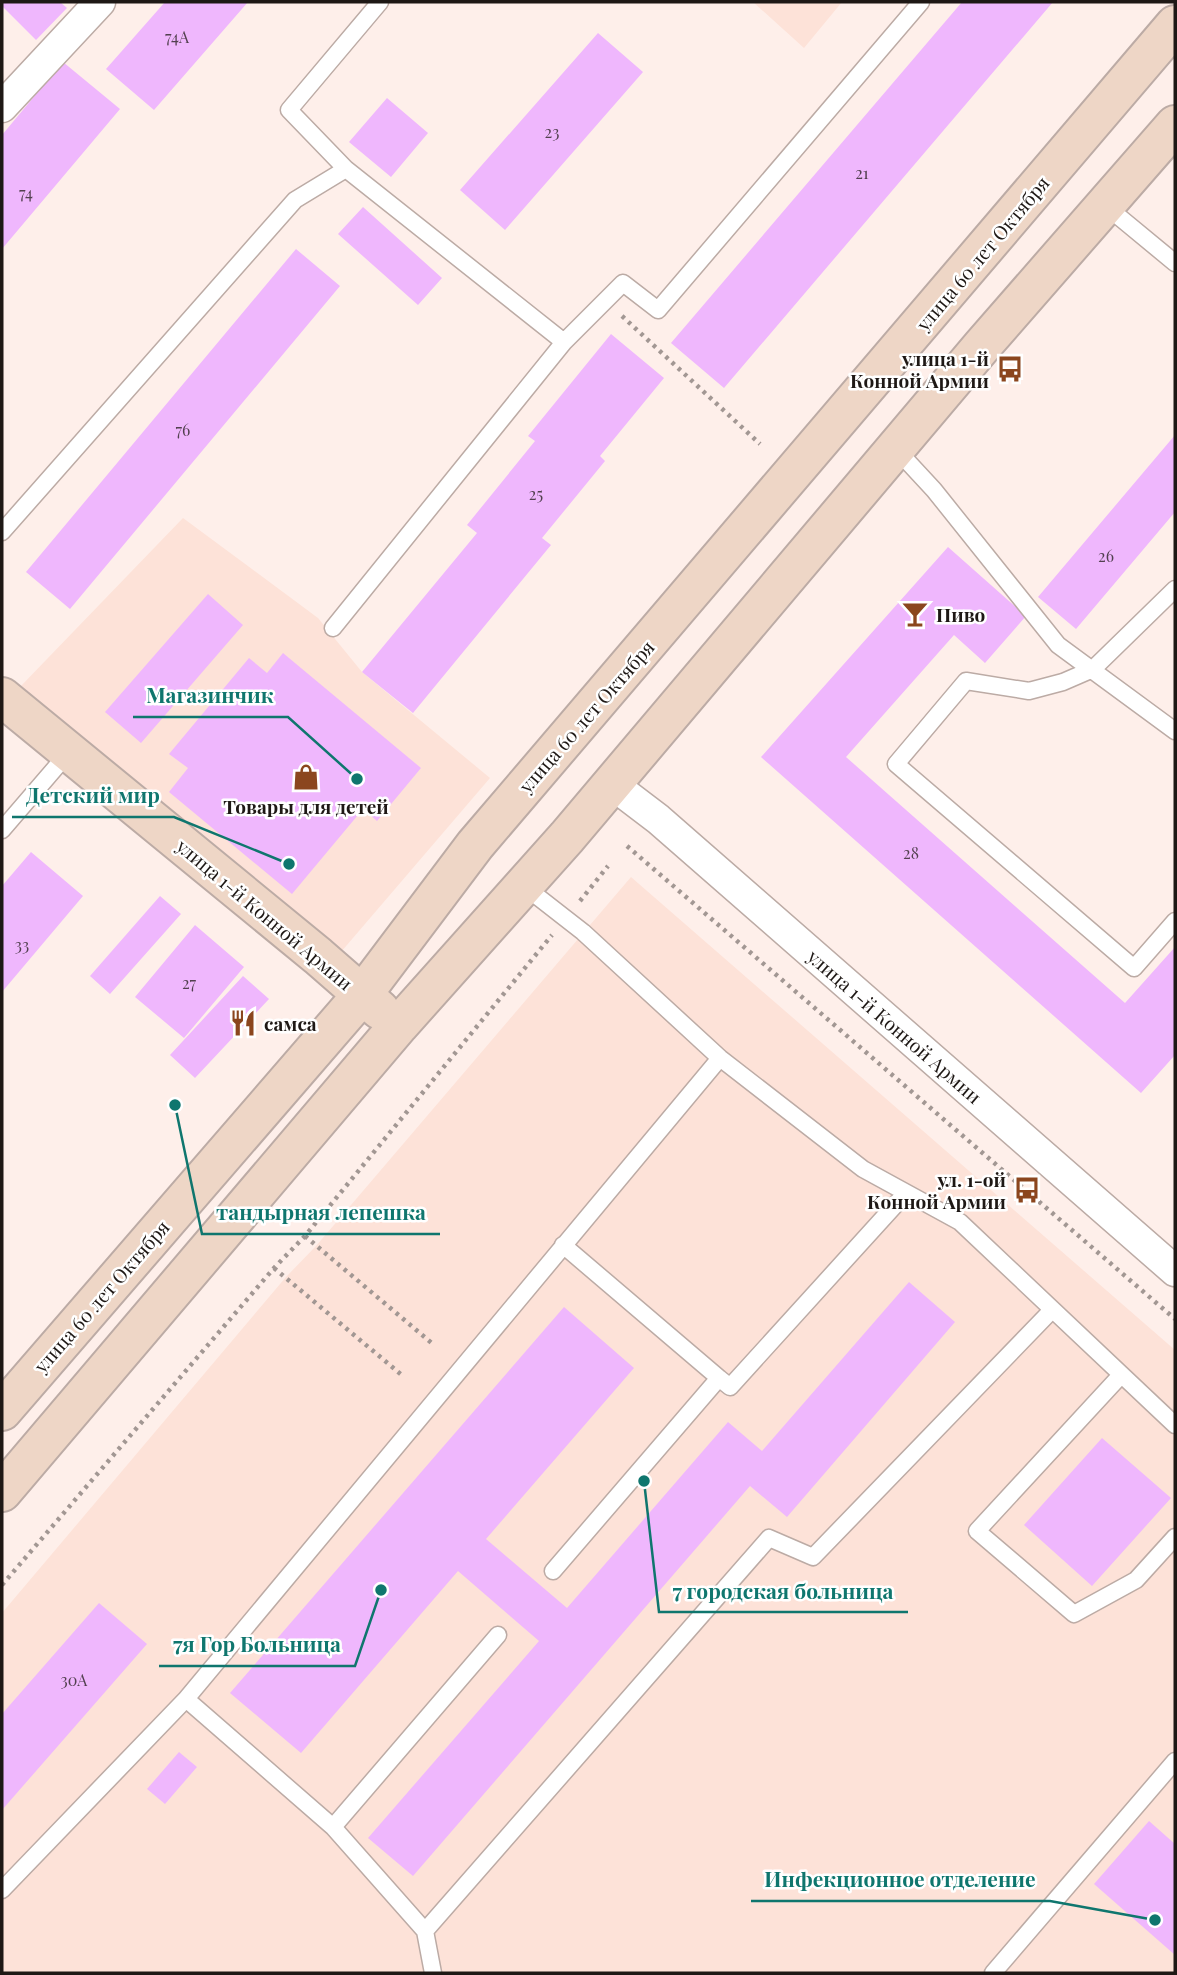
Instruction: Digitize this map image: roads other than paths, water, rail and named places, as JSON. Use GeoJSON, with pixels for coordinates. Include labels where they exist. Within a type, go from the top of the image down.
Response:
{"type":"FeatureCollection","features":[{"type":"Feature","properties":{"kind":"main road","name":"улица 60 лет Октября"},"geometry":{"type":"LineString","coordinates":[[2,1411],[362,995],[475,845],[1175,25]]}},
{"type":"Feature","properties":{"kind":"main road"},"geometry":{"type":"LineString","coordinates":[[2,1492],[400,1025],[612,784],[982,346],[1175,125]]}},
{"type":"Feature","properties":{"kind":"main road"},"geometry":{"type":"LineString","coordinates":[[937,305],[982,346]]}},
{"type":"Feature","properties":{"kind":"main road","name":"улица 1-й Конной Армии"},"geometry":{"type":"LineString","coordinates":[[2,696],[400,1025]]}},
{"type":"Feature","properties":{"kind":"street"},"geometry":{"type":"LineString","coordinates":[[2,107],[100,2]]}},
{"type":"Feature","properties":{"kind":"street","name":"улица 1-й Конной Армии"},"geometry":{"type":"LineString","coordinates":[[612,784],[668,828],[1175,1271]]}},
{"type":"Feature","properties":{"kind":"lane"},"geometry":{"type":"LineString","coordinates":[[380,2],[289,110],[346,169],[564,342]]}},
{"type":"Feature","properties":{"kind":"lane"},"geometry":{"type":"LineString","coordinates":[[333,628],[564,342],[623,283],[658,310],[921,2]]}},
{"type":"Feature","properties":{"kind":"lane"},"geometry":{"type":"LineString","coordinates":[[2,532],[295,200],[346,169]]}},
{"type":"Feature","properties":{"kind":"lane"},"geometry":{"type":"LineString","coordinates":[[1107,206],[1175,263]]}},
{"type":"Feature","properties":{"kind":"lane"},"geometry":{"type":"LineString","coordinates":[[895,449],[934,490],[1058,645],[1175,732]]}},
{"type":"Feature","properties":{"kind":"lane"},"geometry":{"type":"LineString","coordinates":[[1175,589],[1093,669],[1063,682],[1029,691],[966,681],[896,764],[1134,968],[1175,921]]}},
{"type":"Feature","properties":{"kind":"lane"},"geometry":{"type":"LineString","coordinates":[[2,830],[69,751]]}},
{"type":"Feature","properties":{"kind":"lane"},"geometry":{"type":"LineString","coordinates":[[522,884],[566,918],[720,1058],[863,1169],[960,1222],[1175,1425]]}},
{"type":"Feature","properties":{"kind":"lane"},"geometry":{"type":"LineString","coordinates":[[2,1890],[186,1699],[720,1058]]}},
{"type":"Feature","properties":{"kind":"lane"},"geometry":{"type":"LineString","coordinates":[[563,1245],[730,1387],[906,1193]]}},
{"type":"Feature","properties":{"kind":"lane"},"geometry":{"type":"LineString","coordinates":[[425,1931],[769,1538],[813,1557],[1052,1310]]}},
{"type":"Feature","properties":{"kind":"lane"},"geometry":{"type":"LineString","coordinates":[[1121,1375],[978,1531],[1074,1615],[1136,1580],[1175,1537]]}},
{"type":"Feature","properties":{"kind":"lane"},"geometry":{"type":"LineString","coordinates":[[553,1571],[719,1378]]}},
{"type":"Feature","properties":{"kind":"lane"},"geometry":{"type":"LineString","coordinates":[[333,1827],[498,1635]]}},
{"type":"Feature","properties":{"kind":"lane"},"geometry":{"type":"LineString","coordinates":[[186,1699],[333,1827],[425,1931],[433,1973]]}},
{"type":"Feature","properties":{"kind":"lane"},"geometry":{"type":"LineString","coordinates":[[993,1973],[1175,1761]]}},
{"type":"Feature","properties":{"kind":"place","name":"улица 1-й Конной Армии"},"geometry":{"type":"Point","coordinates":[1010,369]}},
{"type":"Feature","properties":{"kind":"place","name":"Пиво"},"geometry":{"type":"Point","coordinates":[915,614]}},
{"type":"Feature","properties":{"kind":"place","name":"Товары для детей"},"geometry":{"type":"Point","coordinates":[306,777]}},
{"type":"Feature","properties":{"kind":"place","name":"Магазинчик"},"geometry":{"type":"Point","coordinates":[357,779]}},
{"type":"Feature","properties":{"kind":"place","name":"Детский мир"},"geometry":{"type":"Point","coordinates":[289,864]}},
{"type":"Feature","properties":{"kind":"place","name":"самса"},"geometry":{"type":"Point","coordinates":[243,1023]}},
{"type":"Feature","properties":{"kind":"place","name":"тандырная лепешка"},"geometry":{"type":"Point","coordinates":[175,1105]}},
{"type":"Feature","properties":{"kind":"place","name":"ул. 1-ой Конной Армии"},"geometry":{"type":"Point","coordinates":[1027,1190]}},
{"type":"Feature","properties":{"kind":"place","name":"7 городская больница"},"geometry":{"type":"Point","coordinates":[644,1481]}},
{"type":"Feature","properties":{"kind":"place","name":"7я Гор Больница"},"geometry":{"type":"Point","coordinates":[381,1590]}},
{"type":"Feature","properties":{"kind":"place","name":"Инфекционное отделение"},"geometry":{"type":"Point","coordinates":[1155,1920]}}]}
